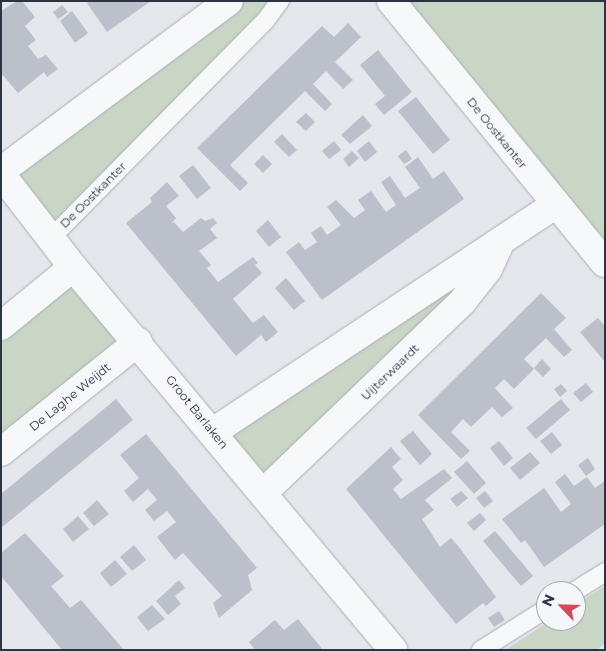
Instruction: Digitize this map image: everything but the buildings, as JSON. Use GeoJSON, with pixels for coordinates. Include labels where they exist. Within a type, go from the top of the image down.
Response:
{"type":"FeatureCollection","features":[{"type":"Feature","properties":{"kind":"street"},"geometry":{"type":"LineString","coordinates":[[1,172],[229,1]]}},
{"type":"Feature","properties":{"kind":"street","name":"De Oostkanter"},"geometry":{"type":"LineString","coordinates":[[391,1],[555,205],[605,263]]}},
{"type":"Feature","properties":{"kind":"street","name":"Groot Barlaken"},"geometry":{"type":"LineString","coordinates":[[1,172],[73,267],[138,342],[393,650]]}},
{"type":"Feature","properties":{"kind":"street"},"geometry":{"type":"LineString","coordinates":[[213,432],[555,205]]}},
{"type":"Feature","properties":{"kind":"street","name":"Uijterwaardt"},"geometry":{"type":"LineString","coordinates":[[263,493],[462,302],[488,269],[502,239]]}},
{"type":"Feature","properties":{"kind":"street"},"geometry":{"type":"LineString","coordinates":[[1,326],[73,267]]}},
{"type":"Feature","properties":{"kind":"street","name":"De Laghe Weijdt"},"geometry":{"type":"LineString","coordinates":[[1,452],[138,342]]}},
{"type":"Feature","properties":{"kind":"lane","name":"De Oostkanter"},"geometry":{"type":"LineString","coordinates":[[51,238],[266,20],[280,1]]}},
{"type":"Feature","properties":{"kind":"lane"},"geometry":{"type":"LineString","coordinates":[[586,584],[605,572]]}},
{"type":"Feature","properties":{"kind":"lane"},"geometry":{"type":"LineString","coordinates":[[481,650],[536,615]]}},
{"type":"Feature","properties":{"kind":"green space"},"geometry":{"type":"Polygon","coordinates":[[[242,1],[271,1],[261,15],[55,222],[15,173],[242,1]]]}},
{"type":"Feature","properties":{"kind":"green space"},"geometry":{"type":"Polygon","coordinates":[[[409,1],[605,1],[605,242],[444,48],[409,1]]]}},
{"type":"Feature","properties":{"kind":"green space"},"geometry":{"type":"Polygon","coordinates":[[[481,261],[275,489],[226,429],[481,261]]]}},
{"type":"Feature","properties":{"kind":"green space"},"geometry":{"type":"Polygon","coordinates":[[[73,285],[119,341],[1,437],[1,343],[73,285]]]}},
{"type":"Feature","properties":{"kind":"green space"},"geometry":{"type":"Polygon","coordinates":[[[605,586],[605,643],[597,650],[505,650],[536,630],[586,631],[586,598],[605,586]]]}}]}
